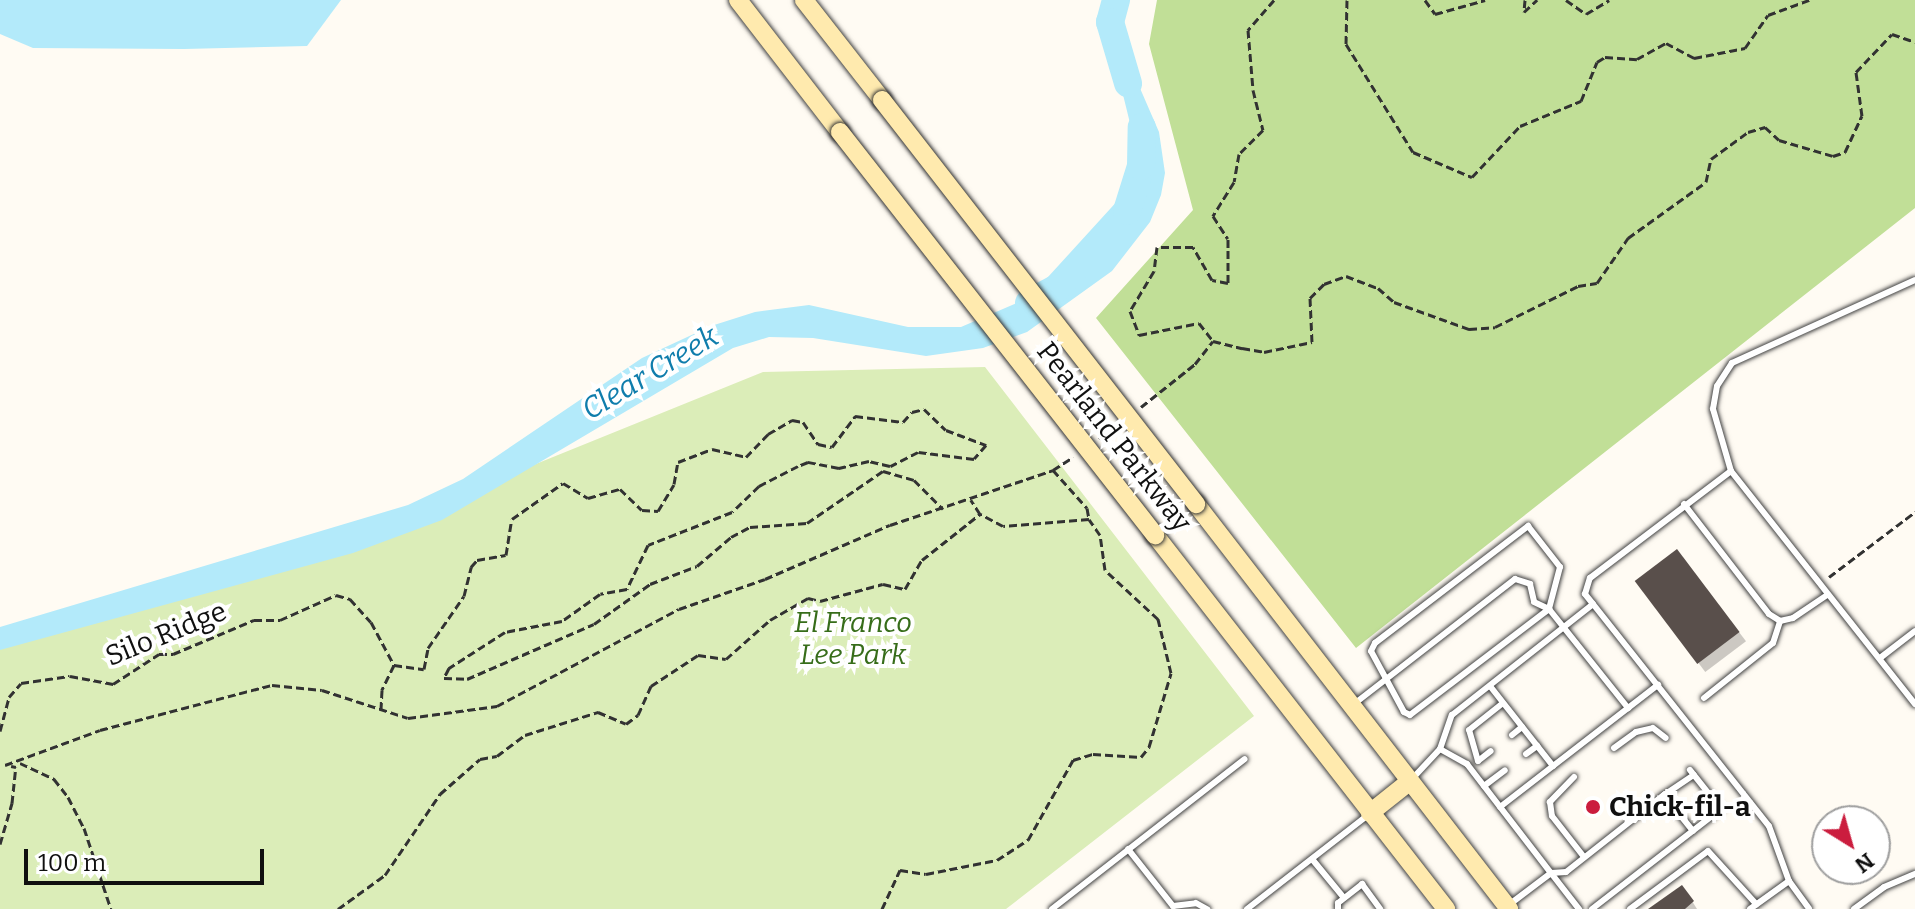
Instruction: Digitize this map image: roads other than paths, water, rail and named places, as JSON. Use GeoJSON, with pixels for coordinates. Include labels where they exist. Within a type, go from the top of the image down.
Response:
{"type":"FeatureCollection","features":[{"type":"Feature","properties":{"kind":"main road","name":"Pearland Parkway"},"geometry":{"type":"LineString","coordinates":[[738,0],[1446,909]]}},
{"type":"Feature","properties":{"kind":"main road","name":"Pearland Parkway"},"geometry":{"type":"LineString","coordinates":[[804,0],[1508,908]]}},
{"type":"Feature","properties":{"kind":"main road"},"geometry":{"type":"LineString","coordinates":[[1370,813],[1409,782]]}},
{"type":"Feature","properties":{"kind":"lane"},"geometry":{"type":"LineString","coordinates":[[1915,280],[1732,363],[1717,386],[1713,409],[1731,471],[1826,596],[1915,704]]}},
{"type":"Feature","properties":{"kind":"lane"},"geometry":{"type":"LineString","coordinates":[[1731,471],[1590,578],[1585,594],[1769,826],[1789,881],[1809,909]]}},
{"type":"Feature","properties":{"kind":"lane"},"geometry":{"type":"LineString","coordinates":[[1684,504],[1750,591],[1780,621]]}},
{"type":"Feature","properties":{"kind":"lane"},"geometry":{"type":"LineString","coordinates":[[1528,526],[1560,567],[1549,609],[1410,715],[1385,679],[1371,651],[1375,643],[1528,526]]}},
{"type":"Feature","properties":{"kind":"lane"},"geometry":{"type":"LineString","coordinates":[[1352,707],[1515,579],[1530,584],[1534,602],[1549,609],[1628,708]]}},
{"type":"Feature","properties":{"kind":"lane"},"geometry":{"type":"LineString","coordinates":[[1780,621],[1793,618],[1826,596]]}},
{"type":"Feature","properties":{"kind":"lane"},"geometry":{"type":"LineString","coordinates":[[1409,782],[1440,749],[1452,715],[1593,604]]}},
{"type":"Feature","properties":{"kind":"lane"},"geometry":{"type":"LineString","coordinates":[[1704,698],[1773,643],[1780,621]]}},
{"type":"Feature","properties":{"kind":"lane"},"geometry":{"type":"LineString","coordinates":[[1880,658],[1915,631]]}},
{"type":"Feature","properties":{"kind":"lane"},"geometry":{"type":"LineString","coordinates":[[1500,807],[1658,685]]}},
{"type":"Feature","properties":{"kind":"lane"},"geometry":{"type":"LineString","coordinates":[[1490,686],[1553,766]]}},
{"type":"Feature","properties":{"kind":"lane"},"geometry":{"type":"LineString","coordinates":[[1478,761],[1469,730],[1503,703]]}},
{"type":"Feature","properties":{"kind":"lane"},"geometry":{"type":"LineString","coordinates":[[1512,735],[1522,727]]}},
{"type":"Feature","properties":{"kind":"lane"},"geometry":{"type":"LineString","coordinates":[[1614,748],[1636,732],[1653,728],[1666,738]]}},
{"type":"Feature","properties":{"kind":"lane"},"geometry":{"type":"LineString","coordinates":[[1526,754],[1537,746]]}},
{"type":"Feature","properties":{"kind":"lane"},"geometry":{"type":"LineString","coordinates":[[1440,749],[1470,767],[1579,909]]}},
{"type":"Feature","properties":{"kind":"lane"},"geometry":{"type":"LineString","coordinates":[[1470,767],[1491,751]]}},
{"type":"Feature","properties":{"kind":"lane"},"geometry":{"type":"LineString","coordinates":[[1052,909],[1245,759]]}},
{"type":"Feature","properties":{"kind":"lane"},"geometry":{"type":"LineString","coordinates":[[1484,786],[1505,770]]}},
{"type":"Feature","properties":{"kind":"lane"},"geometry":{"type":"LineString","coordinates":[[1508,908],[1551,873],[1566,872],[1692,772],[1721,809],[1592,909]]}},
{"type":"Feature","properties":{"kind":"lane"},"geometry":{"type":"LineString","coordinates":[[1574,777],[1550,802],[1552,816],[1584,857]]}},
{"type":"Feature","properties":{"kind":"lane"},"geometry":{"type":"LineString","coordinates":[[1664,795],[1693,831]]}},
{"type":"Feature","properties":{"kind":"lane"},"geometry":{"type":"LineString","coordinates":[[1247,909],[1370,813]]}},
{"type":"Feature","properties":{"kind":"lane"},"geometry":{"type":"LineString","coordinates":[[1128,849],[1173,908],[1196,903],[1207,909]]}},
{"type":"Feature","properties":{"kind":"lane"},"geometry":{"type":"LineString","coordinates":[[1630,909],[1708,851],[1753,907],[1789,881]]}},
{"type":"Feature","properties":{"kind":"lane"},"geometry":{"type":"LineString","coordinates":[[1312,859],[1344,898]]}},
{"type":"Feature","properties":{"kind":"lane"},"geometry":{"type":"LineString","coordinates":[[1854,909],[1884,887],[1915,874]]}},
{"type":"Feature","properties":{"kind":"lane"},"geometry":{"type":"LineString","coordinates":[[1338,909],[1344,898],[1362,884],[1380,909]]}},
{"type":"Feature","properties":{"kind":"water"},"geometry":{"type":"Polygon","coordinates":[[[0,0],[341,0],[307,46],[184,49],[33,48],[0,34],[0,0]]]}},
{"type":"Feature","properties":{"kind":"water"},"geometry":{"type":"Polygon","coordinates":[[[1111,46],[1123,49],[1159,132],[1165,173],[1161,195],[1150,222],[1112,271],[1027,332],[983,348],[926,356],[813,338],[769,337],[733,348],[442,520],[353,553],[0,650],[0,627],[408,505],[463,479],[642,358],[711,326],[755,312],[809,305],[908,327],[961,327],[1068,281],[1095,262],[1120,233],[1135,211],[1144,180],[1111,46]]]}},
{"type":"Feature","properties":{"kind":"waterway","name":"Clear Creek"},"geometry":{"type":"LineString","coordinates":[[1116,0],[1110,22],[1128,83]]}},
{"type":"Feature","properties":{"kind":"waterway","name":"Clear Creek"},"geometry":{"type":"LineString","coordinates":[[1029,303],[1057,288],[1127,211],[1141,166],[1142,127]]}},
{"type":"Feature","properties":{"kind":"place","name":"Chick-fil-a"},"geometry":{"type":"Point","coordinates":[1593,807]}},
{"type":"Feature","properties":{"kind":"park label","name":"El Franco Lee Park"},"geometry":{"type":"Point","coordinates":[853,639]}}]}
